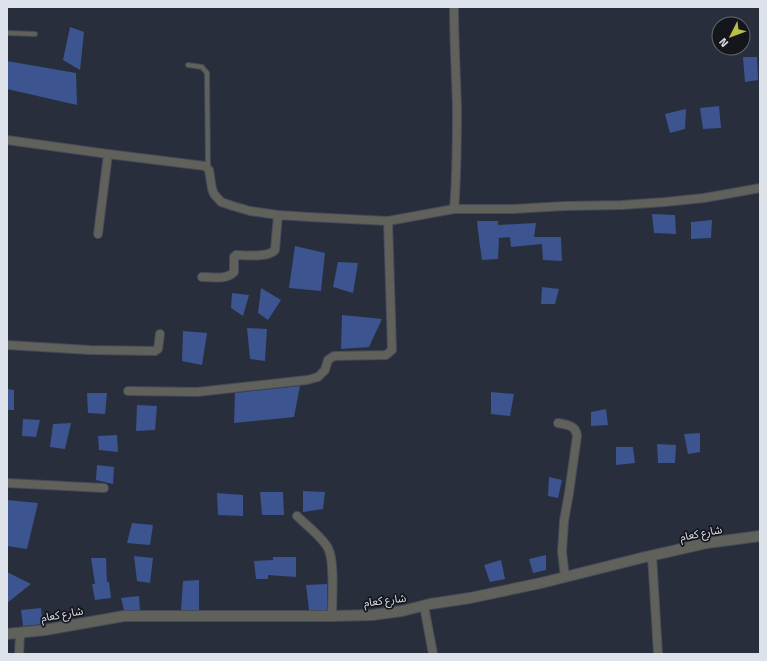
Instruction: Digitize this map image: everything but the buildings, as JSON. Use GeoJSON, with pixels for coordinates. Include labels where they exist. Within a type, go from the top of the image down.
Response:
{"type":"FeatureCollection","features":[{"type":"Feature","properties":{"kind":"street"},"geometry":{"type":"LineString","coordinates":[[454,7],[457,108],[457,176],[454,209]]}},
{"type":"Feature","properties":{"kind":"street"},"geometry":{"type":"LineString","coordinates":[[7,140],[202,166],[208,168],[211,176],[213,192],[221,202],[250,211],[310,218],[388,220],[454,209],[513,209],[636,204],[704,198],[760,188]]}},
{"type":"Feature","properties":{"kind":"street"},"geometry":{"type":"LineString","coordinates":[[98,234],[108,154]]}},
{"type":"Feature","properties":{"kind":"street"},"geometry":{"type":"LineString","coordinates":[[202,277],[221,278],[231,275],[234,272],[234,257],[236,255],[271,254],[274,252],[278,215]]}},
{"type":"Feature","properties":{"kind":"street"},"geometry":{"type":"LineString","coordinates":[[128,392],[197,392],[307,380],[318,377],[325,370],[328,360],[334,356],[386,355],[392,350],[388,220]]}},
{"type":"Feature","properties":{"kind":"street"},"geometry":{"type":"LineString","coordinates":[[7,345],[90,350],[155,351],[158,349],[160,334]]}},
{"type":"Feature","properties":{"kind":"street"},"geometry":{"type":"LineString","coordinates":[[558,423],[571,426],[577,432],[564,522],[562,552],[565,577]]}},
{"type":"Feature","properties":{"kind":"street"},"geometry":{"type":"LineString","coordinates":[[7,483],[104,488]]}},
{"type":"Feature","properties":{"kind":"street"},"geometry":{"type":"LineString","coordinates":[[297,516],[318,535],[328,547],[332,560],[332,616]]}},
{"type":"Feature","properties":{"kind":"street","name":"شارع كعام"},"geometry":{"type":"LineString","coordinates":[[7,634],[45,630],[124,616],[372,615],[402,611],[541,583],[652,555],[707,543],[760,536]]}},
{"type":"Feature","properties":{"kind":"street"},"geometry":{"type":"LineString","coordinates":[[652,555],[658,654]]}},
{"type":"Feature","properties":{"kind":"street"},"geometry":{"type":"LineString","coordinates":[[424,606],[433,654]]}},
{"type":"Feature","properties":{"kind":"street"},"geometry":{"type":"LineString","coordinates":[[19,654],[20,633]]}},
{"type":"Feature","properties":{"kind":"lane"},"geometry":{"type":"LineString","coordinates":[[7,33],[35,34]]}},
{"type":"Feature","properties":{"kind":"lane"},"geometry":{"type":"LineString","coordinates":[[188,65],[202,67],[207,73],[208,168]]}}]}
